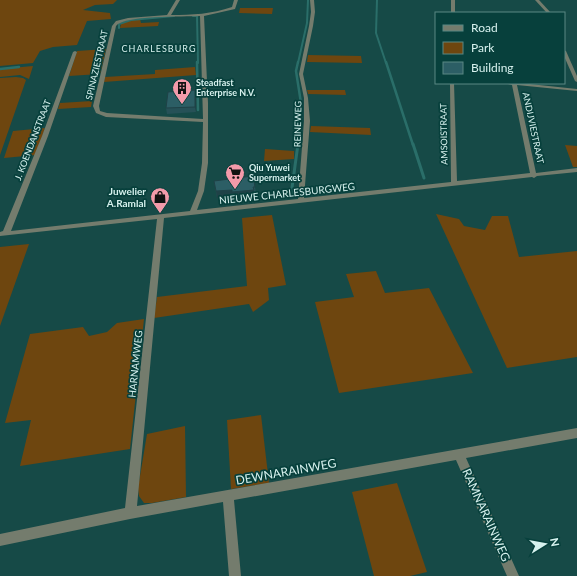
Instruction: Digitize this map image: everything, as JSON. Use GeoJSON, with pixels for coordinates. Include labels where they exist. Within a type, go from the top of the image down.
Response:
{"type":"FeatureCollection","features":[{"type":"Feature","properties":{"kind":"street"},"geometry":{"type":"LineString","coordinates":[[169,15],[178,0]]}},
{"type":"Feature","properties":{"kind":"street"},"geometry":{"type":"LineString","coordinates":[[169,15],[202,14],[224,11],[234,8],[236,0]]}},
{"type":"Feature","properties":{"kind":"street","name":"REINEWEG"},"geometry":{"type":"LineString","coordinates":[[301,201],[307,121],[306,98],[301,74],[311,26],[313,12],[312,0]]}},
{"type":"Feature","properties":{"kind":"street"},"geometry":{"type":"LineString","coordinates":[[453,12],[454,0]]}},
{"type":"Feature","properties":{"kind":"street"},"geometry":{"type":"LineString","coordinates":[[537,0],[547,12]]}},
{"type":"Feature","properties":{"kind":"street"},"geometry":{"type":"LineString","coordinates":[[192,213],[201,191],[205,163],[206,121],[202,14]]}},
{"type":"Feature","properties":{"kind":"street","name":"SPINAZIESTRAAT"},"geometry":{"type":"LineString","coordinates":[[169,15],[129,19],[117,22],[114,26],[96,106],[98,112],[106,115],[129,117],[206,121]]}},
{"type":"Feature","properties":{"kind":"street","name":"J. KOENDANSTRAAT"},"geometry":{"type":"LineString","coordinates":[[3,234],[45,136],[75,52]]}},
{"type":"Feature","properties":{"kind":"street"},"geometry":{"type":"LineString","coordinates":[[565,53],[577,81]]}},
{"type":"Feature","properties":{"kind":"street","name":"AMSOISTRAAT"},"geometry":{"type":"LineString","coordinates":[[452,84],[454,184]]}},
{"type":"Feature","properties":{"kind":"street"},"geometry":{"type":"LineString","coordinates":[[514,84],[577,90]]}},
{"type":"Feature","properties":{"kind":"street","name":"ANDIJVIESTRAAT"},"geometry":{"type":"LineString","coordinates":[[514,84],[534,176]]}},
{"type":"Feature","properties":{"kind":"street","name":"NIEUWE CHARLESBURGWEG"},"geometry":{"type":"LineString","coordinates":[[3,234],[577,170]]}},
{"type":"Feature","properties":{"kind":"street","name":"HARNAMWEG"},"geometry":{"type":"LineString","coordinates":[[130,513],[161,217]]}},
{"type":"Feature","properties":{"kind":"street","name":"DEWNARAINWEG"},"geometry":{"type":"LineString","coordinates":[[0,540],[130,513],[459,455],[577,432]]}},
{"type":"Feature","properties":{"kind":"street","name":"RAMNARAINWEG"},"geometry":{"type":"LineString","coordinates":[[459,455],[514,576]]}},
{"type":"Feature","properties":{"kind":"street"},"geometry":{"type":"LineString","coordinates":[[228,496],[235,576]]}},
{"type":"Feature","properties":{"kind":"green space"},"geometry":{"type":"Polygon","coordinates":[[[0,0],[117,0],[113,4],[95,5],[83,10],[110,13],[111,19],[87,21],[77,45],[53,47],[40,51],[33,63],[0,66],[0,0]]]}},
{"type":"Feature","properties":{"kind":"green space"},"geometry":{"type":"Polygon","coordinates":[[[240,8],[273,8],[272,14],[239,13],[240,8]]]}},
{"type":"Feature","properties":{"kind":"green space"},"geometry":{"type":"Polygon","coordinates":[[[140,19],[141,23],[159,22],[158,26],[120,28],[124,21],[140,19]]]}},
{"type":"Feature","properties":{"kind":"green space"},"geometry":{"type":"Polygon","coordinates":[[[106,49],[100,74],[69,76],[77,51],[106,49]]]}},
{"type":"Feature","properties":{"kind":"green space"},"geometry":{"type":"Polygon","coordinates":[[[308,55],[361,56],[362,63],[307,62],[308,55]]]}},
{"type":"Feature","properties":{"kind":"green space"},"geometry":{"type":"Polygon","coordinates":[[[33,66],[29,79],[20,75],[0,77],[0,69],[33,66]]]}},
{"type":"Feature","properties":{"kind":"green space"},"geometry":{"type":"Polygon","coordinates":[[[195,67],[196,75],[104,82],[105,77],[155,74],[155,70],[195,67]]]}},
{"type":"Feature","properties":{"kind":"green space"},"geometry":{"type":"Polygon","coordinates":[[[16,77],[26,80],[0,155],[0,78],[16,77]]]}},
{"type":"Feature","properties":{"kind":"green space"},"geometry":{"type":"Polygon","coordinates":[[[307,90],[345,90],[346,95],[308,94],[307,90]]]}},
{"type":"Feature","properties":{"kind":"green space"},"geometry":{"type":"Polygon","coordinates":[[[92,101],[91,107],[58,109],[60,103],[92,101]]]}},
{"type":"Feature","properties":{"kind":"green space"},"geometry":{"type":"Polygon","coordinates":[[[311,126],[370,128],[371,135],[310,132],[311,126]]]}},
{"type":"Feature","properties":{"kind":"green space"},"geometry":{"type":"Polygon","coordinates":[[[45,128],[36,155],[4,158],[13,131],[45,128]]]}},
{"type":"Feature","properties":{"kind":"green space"},"geometry":{"type":"Polygon","coordinates":[[[565,145],[577,146],[577,167],[573,167],[565,145]]]}},
{"type":"Feature","properties":{"kind":"green space"},"geometry":{"type":"Polygon","coordinates":[[[265,149],[294,151],[294,159],[264,161],[265,149]]]}},
{"type":"Feature","properties":{"kind":"green space"},"geometry":{"type":"Polygon","coordinates":[[[436,214],[459,219],[464,226],[485,230],[492,216],[508,216],[519,257],[577,251],[577,357],[507,368],[436,214]]]}},
{"type":"Feature","properties":{"kind":"green space"},"geometry":{"type":"Polygon","coordinates":[[[272,215],[286,285],[268,288],[269,300],[253,312],[249,304],[154,318],[157,297],[247,286],[242,218],[272,215]]]}},
{"type":"Feature","properties":{"kind":"green space"},"geometry":{"type":"Polygon","coordinates":[[[29,244],[0,326],[0,247],[29,244]]]}},
{"type":"Feature","properties":{"kind":"green space"},"geometry":{"type":"Polygon","coordinates":[[[376,271],[385,293],[429,288],[473,373],[339,393],[315,302],[354,297],[346,274],[376,271]]]}},
{"type":"Feature","properties":{"kind":"green space"},"geometry":{"type":"Polygon","coordinates":[[[144,319],[130,449],[20,466],[31,420],[5,423],[30,334],[83,327],[89,336],[107,332],[117,323],[144,319]]]}},
{"type":"Feature","properties":{"kind":"green space"},"geometry":{"type":"Polygon","coordinates":[[[261,415],[269,483],[231,489],[227,420],[261,415]]]}},
{"type":"Feature","properties":{"kind":"green space"},"geometry":{"type":"Polygon","coordinates":[[[185,426],[186,497],[144,503],[139,496],[138,488],[147,434],[185,426]]]}},
{"type":"Feature","properties":{"kind":"green space"},"geometry":{"type":"Polygon","coordinates":[[[397,483],[427,572],[410,576],[374,576],[352,492],[397,483]]]}},
{"type":"Feature","properties":{"kind":"building","name":"Steadfast Enterprise N.V."},"geometry":{"type":"Polygon","coordinates":[[[195,90],[195,107],[166,108],[168,92],[195,90]]]}},
{"type":"Feature","properties":{"kind":"building"},"geometry":{"type":"Polygon","coordinates":[[[253,176],[255,187],[253,187],[254,190],[232,192],[232,190],[216,191],[214,181],[253,176]]]}},
{"type":"Feature","properties":{"kind":"waterway"},"geometry":{"type":"LineString","coordinates":[[298,63],[307,23],[308,0]]}},
{"type":"Feature","properties":{"kind":"waterway"},"geometry":{"type":"LineString","coordinates":[[377,0],[376,33],[386,63]]}},
{"type":"Feature","properties":{"kind":"waterway"},"geometry":{"type":"LineString","coordinates":[[119,28],[119,24],[131,20],[174,16]]}},
{"type":"Feature","properties":{"kind":"waterway"},"geometry":{"type":"LineString","coordinates":[[193,16],[197,16],[198,63]]}},
{"type":"Feature","properties":{"kind":"waterway"},"geometry":{"type":"LineString","coordinates":[[197,62],[198,110]]}},
{"type":"Feature","properties":{"kind":"waterway"},"geometry":{"type":"LineString","coordinates":[[298,62],[296,71],[301,103],[298,145]]}},
{"type":"Feature","properties":{"kind":"waterway"},"geometry":{"type":"LineString","coordinates":[[386,62],[413,145]]}},
{"type":"Feature","properties":{"kind":"waterway"},"geometry":{"type":"LineString","coordinates":[[0,69],[19,67]]}},
{"type":"Feature","properties":{"kind":"waterway"},"geometry":{"type":"LineString","coordinates":[[291,195],[298,144]]}},
{"type":"Feature","properties":{"kind":"waterway"},"geometry":{"type":"LineString","coordinates":[[413,144],[424,178]]}},
{"type":"Feature","properties":{"kind":"place","name":"Steadfast Enterprise N.V."},"geometry":{"type":"Point","coordinates":[182,105]}},
{"type":"Feature","properties":{"kind":"place","name":"Qiu Yuwei Supermarket"},"geometry":{"type":"Point","coordinates":[235,190]}},
{"type":"Feature","properties":{"kind":"place","name":"Juwelier A.Ramlal"},"geometry":{"type":"Point","coordinates":[160,214]}},
{"type":"Feature","properties":{"kind":"district","name":"CHARLESBURG"},"geometry":{"type":"Point","coordinates":[159,49]}}]}
